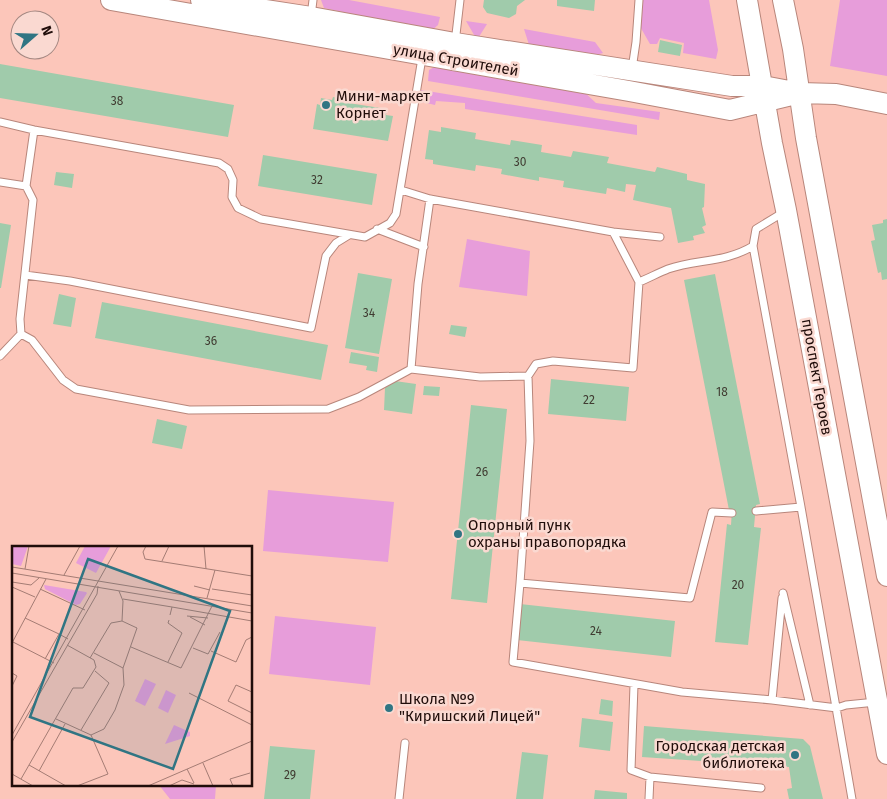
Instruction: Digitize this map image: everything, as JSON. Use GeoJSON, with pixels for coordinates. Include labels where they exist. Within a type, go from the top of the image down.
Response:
{"type":"FeatureCollection","features":[{"type":"Feature","properties":{"kind":"main road","name":"улица Строителей"},"geometry":{"type":"LineString","coordinates":[[111,0],[311,17]]}},
{"type":"Feature","properties":{"kind":"main road","name":"улица Строителей"},"geometry":{"type":"LineString","coordinates":[[201,0],[311,17],[454,52],[630,81],[730,110],[764,95],[800,93],[836,94],[887,104]]}},
{"type":"Feature","properties":{"kind":"main road","name":"проспект Героев"},"geometry":{"type":"LineString","coordinates":[[747,0],[887,754]]}},
{"type":"Feature","properties":{"kind":"main road"},"geometry":{"type":"LineString","coordinates":[[783,0],[806,138],[887,576]]}},
{"type":"Feature","properties":{"kind":"lane"},"geometry":{"type":"LineString","coordinates":[[454,52],[460,0]]}},
{"type":"Feature","properties":{"kind":"lane"},"geometry":{"type":"LineString","coordinates":[[630,81],[636,42],[639,0]]}},
{"type":"Feature","properties":{"kind":"lane"},"geometry":{"type":"LineString","coordinates":[[0,122],[34,130],[219,163],[228,169],[233,180],[232,197],[238,208],[261,219],[365,237],[390,222],[396,214],[424,46]]}},
{"type":"Feature","properties":{"kind":"lane"},"geometry":{"type":"LineString","coordinates":[[0,356],[21,334],[20,319],[33,200],[26,186],[34,130]]}},
{"type":"Feature","properties":{"kind":"lane"},"geometry":{"type":"LineString","coordinates":[[0,182],[26,186]]}},
{"type":"Feature","properties":{"kind":"lane"},"geometry":{"type":"LineString","coordinates":[[401,190],[430,199],[613,232],[660,237]]}},
{"type":"Feature","properties":{"kind":"lane"},"geometry":{"type":"LineString","coordinates":[[411,369],[418,284],[430,199]]}},
{"type":"Feature","properties":{"kind":"lane"},"geometry":{"type":"LineString","coordinates":[[786,210],[756,229],[753,246],[852,799]]}},
{"type":"Feature","properties":{"kind":"lane"},"geometry":{"type":"LineString","coordinates":[[377,229],[424,247]]}},
{"type":"Feature","properties":{"kind":"lane"},"geometry":{"type":"LineString","coordinates":[[613,232],[640,282],[632,368],[553,361],[536,364],[528,376],[530,441],[513,662],[682,692],[836,708],[846,705],[877,702]]}},
{"type":"Feature","properties":{"kind":"lane"},"geometry":{"type":"LineString","coordinates":[[25,275],[70,281],[310,328],[326,256],[336,244],[349,235]]}},
{"type":"Feature","properties":{"kind":"lane"},"geometry":{"type":"LineString","coordinates":[[640,282],[669,269],[742,253],[753,246]]}},
{"type":"Feature","properties":{"kind":"lane"},"geometry":{"type":"LineString","coordinates":[[21,334],[32,340],[63,380],[76,389],[189,410],[328,408],[358,397],[411,369],[480,377],[528,376]]}},
{"type":"Feature","properties":{"kind":"lane"},"geometry":{"type":"LineString","coordinates":[[756,511],[801,506]]}},
{"type":"Feature","properties":{"kind":"lane"},"geometry":{"type":"LineString","coordinates":[[520,582],[690,598],[712,512],[732,513]]}},
{"type":"Feature","properties":{"kind":"lane"},"geometry":{"type":"LineString","coordinates":[[772,700],[782,593],[810,705]]}},
{"type":"Feature","properties":{"kind":"lane"},"geometry":{"type":"LineString","coordinates":[[634,685],[631,770],[650,777],[761,788]]}},
{"type":"Feature","properties":{"kind":"lane"},"geometry":{"type":"LineString","coordinates":[[399,799],[405,743]]}},
{"type":"Feature","properties":{"kind":"lane"},"geometry":{"type":"LineString","coordinates":[[649,799],[650,777]]}},
{"type":"Feature","properties":{"kind":"shaded area"},"geometry":{"type":"Polygon","coordinates":[[[321,0],[349,0],[440,17],[438,25],[431,31],[324,8],[321,0]]]}},
{"type":"Feature","properties":{"kind":"shaded area"},"geometry":{"type":"Polygon","coordinates":[[[641,0],[709,0],[718,50],[716,59],[683,53],[684,43],[660,38],[657,44],[650,44],[638,23],[641,0]]]}},
{"type":"Feature","properties":{"kind":"shaded area"},"geometry":{"type":"Polygon","coordinates":[[[840,0],[887,0],[887,76],[830,66],[840,0]]]}},
{"type":"Feature","properties":{"kind":"shaded area"},"geometry":{"type":"Polygon","coordinates":[[[466,21],[487,24],[477,40],[466,21]]]}},
{"type":"Feature","properties":{"kind":"shaded area"},"geometry":{"type":"Polygon","coordinates":[[[524,29],[595,42],[603,53],[593,56],[530,48],[524,29]]]}},
{"type":"Feature","properties":{"kind":"shaded area"},"geometry":{"type":"Polygon","coordinates":[[[436,66],[582,90],[596,103],[660,112],[659,120],[428,81],[429,70],[436,66]]]}},
{"type":"Feature","properties":{"kind":"shaded area"},"geometry":{"type":"Polygon","coordinates":[[[415,89],[637,125],[637,135],[465,109],[465,103],[436,101],[435,105],[414,100],[415,89]]]}},
{"type":"Feature","properties":{"kind":"shaded area"},"geometry":{"type":"Polygon","coordinates":[[[467,239],[530,251],[527,296],[459,287],[467,239]]]}},
{"type":"Feature","properties":{"kind":"shaded area"},"geometry":{"type":"Polygon","coordinates":[[[268,490],[394,502],[388,562],[263,551],[268,490]]]}},
{"type":"Feature","properties":{"kind":"shaded area"},"geometry":{"type":"Polygon","coordinates":[[[275,616],[376,627],[370,685],[269,674],[275,616]]]}},
{"type":"Feature","properties":{"kind":"shaded area"},"geometry":{"type":"Polygon","coordinates":[[[160,786],[216,786],[215,799],[170,799],[160,786]]]}},
{"type":"Feature","properties":{"kind":"building"},"geometry":{"type":"Polygon","coordinates":[[[484,0],[525,0],[517,6],[516,14],[509,18],[487,13],[483,7],[484,0]]]}},
{"type":"Feature","properties":{"kind":"building"},"geometry":{"type":"Polygon","coordinates":[[[557,0],[595,0],[594,11],[557,6],[557,0]]]}},
{"type":"Feature","properties":{"kind":"building"},"geometry":{"type":"Polygon","coordinates":[[[660,40],[682,45],[680,56],[658,52],[660,40]]]}},
{"type":"Feature","properties":{"kind":"building"},"geometry":{"type":"Polygon","coordinates":[[[0,64],[234,105],[228,137],[0,98],[0,64]]]}},
{"type":"Feature","properties":{"kind":"building"},"geometry":{"type":"Polygon","coordinates":[[[333,97],[342,99],[342,102],[387,109],[386,115],[393,116],[388,141],[313,129],[317,104],[320,105],[321,98],[332,100],[333,97]]]}},
{"type":"Feature","properties":{"kind":"building"},"geometry":{"type":"Polygon","coordinates":[[[441,127],[476,133],[475,139],[510,145],[511,140],[542,145],[541,152],[571,157],[573,151],[609,157],[607,163],[655,172],[657,167],[687,174],[687,180],[705,184],[704,207],[702,208],[706,225],[702,227],[705,233],[693,236],[694,240],[678,243],[671,208],[633,200],[636,185],[626,184],[625,192],[607,188],[606,194],[563,187],[564,181],[539,177],[539,181],[501,174],[502,169],[476,165],[475,171],[433,164],[433,160],[425,159],[429,130],[441,132],[441,127]]]}},
{"type":"Feature","properties":{"kind":"building"},"geometry":{"type":"Polygon","coordinates":[[[263,155],[377,174],[372,205],[258,186],[263,155]]]}},
{"type":"Feature","properties":{"kind":"building"},"geometry":{"type":"Polygon","coordinates":[[[56,172],[74,174],[72,188],[54,185],[56,172]]]}},
{"type":"Feature","properties":{"kind":"building"},"geometry":{"type":"Polygon","coordinates":[[[887,219],[887,279],[882,280],[881,272],[878,273],[871,241],[875,240],[872,225],[883,223],[883,220],[887,219]]]}},
{"type":"Feature","properties":{"kind":"building"},"geometry":{"type":"Polygon","coordinates":[[[0,223],[11,225],[1,288],[0,288],[0,223]]]}},
{"type":"Feature","properties":{"kind":"building"},"geometry":{"type":"Polygon","coordinates":[[[358,273],[392,279],[379,354],[345,348],[358,273]]]}},
{"type":"Feature","properties":{"kind":"building"},"geometry":{"type":"Polygon","coordinates":[[[715,274],[760,504],[756,505],[754,527],[761,528],[748,645],[715,642],[727,524],[731,525],[732,510],[729,510],[684,280],[715,274]]]}},
{"type":"Feature","properties":{"kind":"building"},"geometry":{"type":"Polygon","coordinates":[[[59,294],[76,298],[71,327],[53,324],[59,294]]]}},
{"type":"Feature","properties":{"kind":"building"},"geometry":{"type":"Polygon","coordinates":[[[102,302],[328,345],[321,380],[95,338],[102,302]]]}},
{"type":"Feature","properties":{"kind":"building"},"geometry":{"type":"Polygon","coordinates":[[[451,325],[467,327],[465,337],[449,334],[451,325]]]}},
{"type":"Feature","properties":{"kind":"building"},"geometry":{"type":"Polygon","coordinates":[[[351,352],[379,357],[377,372],[366,370],[367,366],[349,363],[351,352]]]}},
{"type":"Feature","properties":{"kind":"building"},"geometry":{"type":"Polygon","coordinates":[[[551,379],[629,387],[626,421],[548,414],[551,379]]]}},
{"type":"Feature","properties":{"kind":"building"},"geometry":{"type":"Polygon","coordinates":[[[395,381],[416,384],[412,414],[384,410],[385,388],[395,381]]]}},
{"type":"Feature","properties":{"kind":"building"},"geometry":{"type":"Polygon","coordinates":[[[424,386],[440,387],[439,396],[423,395],[424,386]]]}},
{"type":"Feature","properties":{"kind":"building"},"geometry":{"type":"Polygon","coordinates":[[[471,405],[507,409],[487,603],[451,599],[471,405]]]}},
{"type":"Feature","properties":{"kind":"building"},"geometry":{"type":"Polygon","coordinates":[[[157,419],[187,426],[182,449],[152,443],[157,419]]]}},
{"type":"Feature","properties":{"kind":"building"},"geometry":{"type":"Polygon","coordinates":[[[520,604],[675,621],[671,657],[517,640],[520,604]]]}},
{"type":"Feature","properties":{"kind":"building"},"geometry":{"type":"Polygon","coordinates":[[[601,699],[613,701],[612,716],[599,714],[601,699]]]}},
{"type":"Feature","properties":{"kind":"building"},"geometry":{"type":"Polygon","coordinates":[[[582,718],[613,722],[610,751],[579,747],[582,718]]]}},
{"type":"Feature","properties":{"kind":"building"},"geometry":{"type":"Polygon","coordinates":[[[644,726],[803,739],[810,746],[823,799],[789,799],[787,789],[792,788],[789,767],[642,757],[644,726]]]}},
{"type":"Feature","properties":{"kind":"building"},"geometry":{"type":"Polygon","coordinates":[[[270,746],[315,750],[310,799],[264,799],[270,746]]]}},
{"type":"Feature","properties":{"kind":"building"},"geometry":{"type":"Polygon","coordinates":[[[522,752],[548,755],[543,799],[516,799],[522,752]]]}},
{"type":"Feature","properties":{"kind":"building"},"geometry":{"type":"Polygon","coordinates":[[[595,790],[627,793],[627,799],[594,799],[595,790]]]}},
{"type":"Feature","properties":{"kind":"place","name":"Мини-маркет Корнет"},"geometry":{"type":"Point","coordinates":[326,105]}},
{"type":"Feature","properties":{"kind":"place","name":"Опорный пунк охраны правопорядка"},"geometry":{"type":"Point","coordinates":[458,534]}},
{"type":"Feature","properties":{"kind":"place","name":"Школа №9 \"Киришский Лицей\""},"geometry":{"type":"Point","coordinates":[389,708]}},
{"type":"Feature","properties":{"kind":"place","name":"Городская детская библиотека"},"geometry":{"type":"Point","coordinates":[795,755]}}]}
